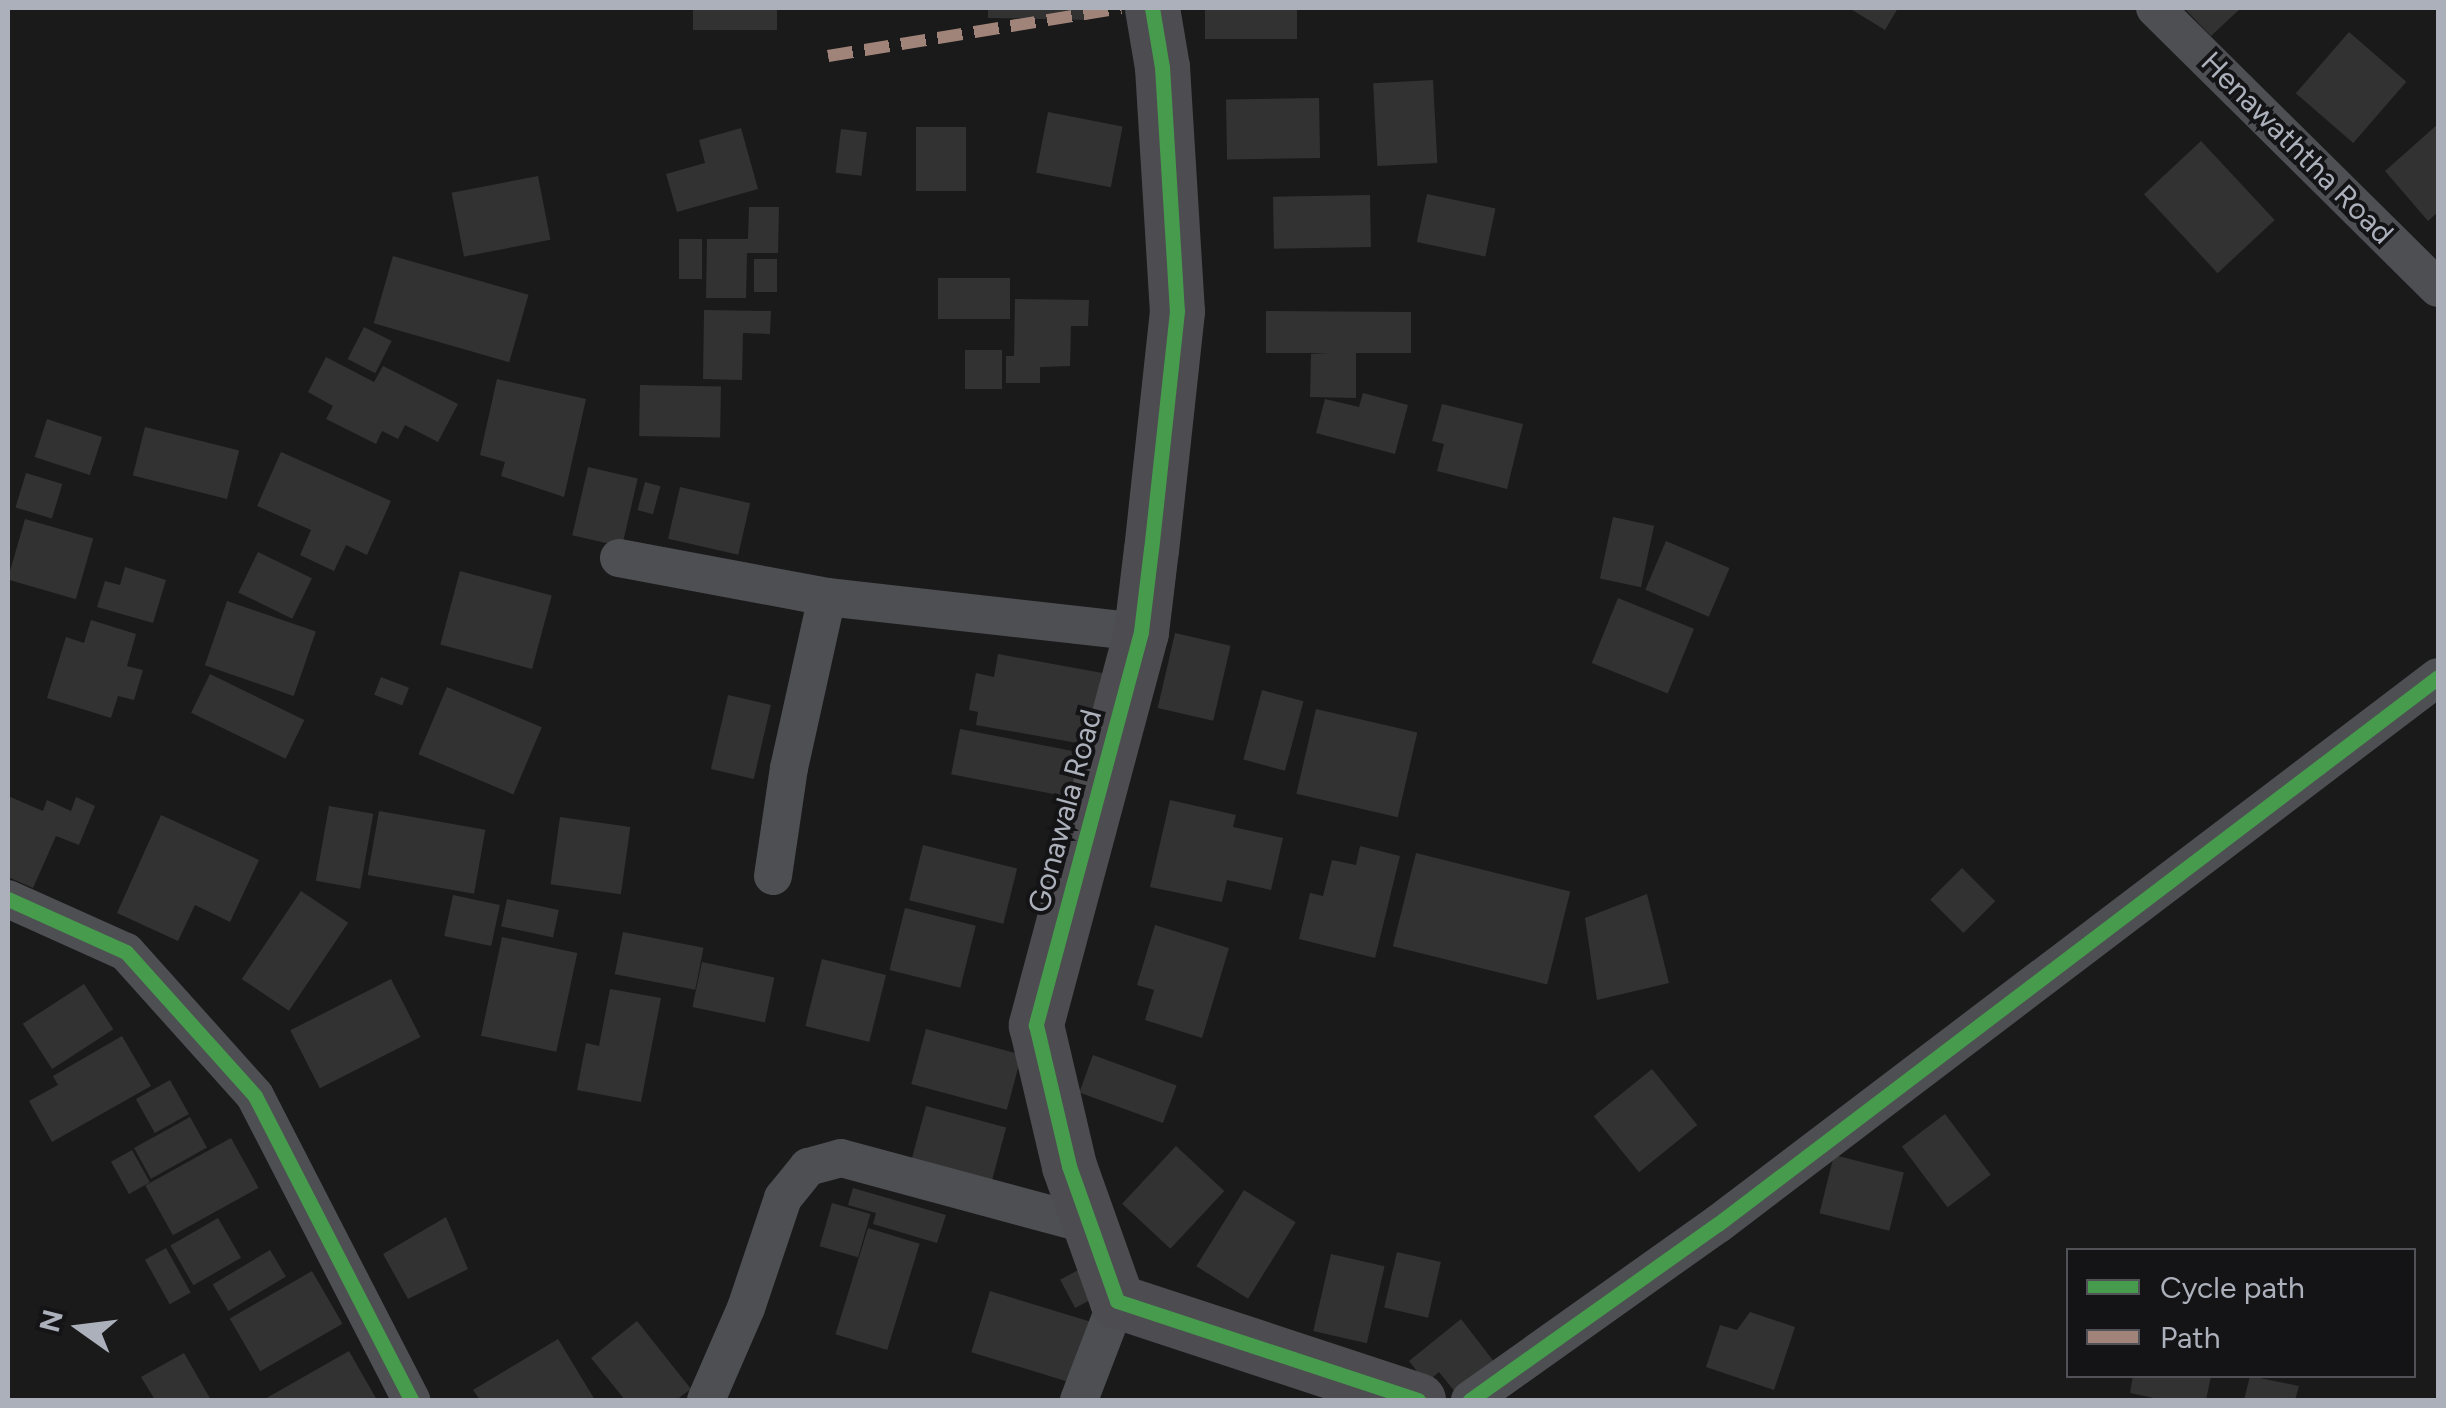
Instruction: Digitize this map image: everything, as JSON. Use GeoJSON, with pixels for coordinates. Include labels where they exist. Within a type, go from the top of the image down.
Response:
{"type":"FeatureCollection","features":[{"type":"Feature","properties":{"kind":"street","name":"Gonawala Road"},"geometry":{"type":"LineString","coordinates":[[1116,1302],[1068,1166],[1036,1025],[1141,632],[1177,311],[1162,67],[1152,8]]}},
{"type":"Feature","properties":{"kind":"street","name":"Henawaththa Road"},"geometry":{"type":"LineString","coordinates":[[2155,8],[2438,288]]}},
{"type":"Feature","properties":{"kind":"street"},"geometry":{"type":"LineString","coordinates":[[618,558],[828,597],[1141,632]]}},
{"type":"Feature","properties":{"kind":"street"},"geometry":{"type":"LineString","coordinates":[[773,876],[788,768],[828,597]]}},
{"type":"Feature","properties":{"kind":"street"},"geometry":{"type":"LineString","coordinates":[[1470,1400],[1850,1126],[2438,677]]}},
{"type":"Feature","properties":{"kind":"street"},"geometry":{"type":"LineString","coordinates":[[8,898],[126,952],[255,1096],[410,1400]]}},
{"type":"Feature","properties":{"kind":"street"},"geometry":{"type":"LineString","coordinates":[[706,1400],[746,1308],[783,1198],[808,1167],[841,1158],[1090,1225]]}},
{"type":"Feature","properties":{"kind":"street"},"geometry":{"type":"LineString","coordinates":[[1079,1400],[1116,1302],[1418,1400]]}},
{"type":"Feature","properties":{"kind":"building"},"geometry":{"type":"Polygon","coordinates":[[[693,8],[777,8],[777,30],[693,30],[693,8]]]}},
{"type":"Feature","properties":{"kind":"building"},"geometry":{"type":"Polygon","coordinates":[[[988,8],[1088,8],[1088,20],[988,18],[988,8]]]}},
{"type":"Feature","properties":{"kind":"building"},"geometry":{"type":"Polygon","coordinates":[[[1205,8],[1297,8],[1297,39],[1205,39],[1205,8]]]}},
{"type":"Feature","properties":{"kind":"building"},"geometry":{"type":"Polygon","coordinates":[[[1849,8],[1898,8],[1885,30],[1849,8]]]}},
{"type":"Feature","properties":{"kind":"building"},"geometry":{"type":"Polygon","coordinates":[[[2184,8],[2241,8],[2211,36],[2184,8]]]}},
{"type":"Feature","properties":{"kind":"building"},"geometry":{"type":"Polygon","coordinates":[[[2349,32],[2406,82],[2353,143],[2296,93],[2349,32]]]}},
{"type":"Feature","properties":{"kind":"building"},"geometry":{"type":"Polygon","coordinates":[[[1433,80],[1437,163],[1377,166],[1373,83],[1433,80]]]}},
{"type":"Feature","properties":{"kind":"building"},"geometry":{"type":"Polygon","coordinates":[[[1319,98],[1320,158],[1227,160],[1226,100],[1319,98]]]}},
{"type":"Feature","properties":{"kind":"building"},"geometry":{"type":"Polygon","coordinates":[[[1048,112],[1123,127],[1111,187],[1036,173],[1048,112]]]}},
{"type":"Feature","properties":{"kind":"building"},"geometry":{"type":"Polygon","coordinates":[[[2438,124],[2438,212],[2428,221],[2385,171],[2438,124]]]}},
{"type":"Feature","properties":{"kind":"building"},"geometry":{"type":"Polygon","coordinates":[[[916,127],[966,127],[966,191],[916,191],[916,127]]]}},
{"type":"Feature","properties":{"kind":"building"},"geometry":{"type":"Polygon","coordinates":[[[741,128],[758,189],[677,212],[666,174],[705,163],[699,140],[741,128]]]}},
{"type":"Feature","properties":{"kind":"building"},"geometry":{"type":"Polygon","coordinates":[[[841,129],[867,132],[861,176],[836,173],[841,129]]]}},
{"type":"Feature","properties":{"kind":"building"},"geometry":{"type":"Polygon","coordinates":[[[2201,141],[2275,220],[2218,273],[2144,194],[2201,141]]]}},
{"type":"Feature","properties":{"kind":"building"},"geometry":{"type":"Polygon","coordinates":[[[538,176],[550,240],[464,257],[452,193],[538,176]]]}},
{"type":"Feature","properties":{"kind":"building"},"geometry":{"type":"Polygon","coordinates":[[[1427,194],[1495,209],[1485,256],[1417,242],[1427,194]]]}},
{"type":"Feature","properties":{"kind":"building"},"geometry":{"type":"Polygon","coordinates":[[[1370,195],[1371,247],[1274,249],[1273,197],[1370,195]]]}},
{"type":"Feature","properties":{"kind":"building"},"geometry":{"type":"Polygon","coordinates":[[[749,207],[779,207],[778,253],[747,253],[746,298],[706,298],[707,239],[748,239],[749,207]]]}},
{"type":"Feature","properties":{"kind":"building"},"geometry":{"type":"Polygon","coordinates":[[[679,239],[702,239],[702,279],[679,279],[679,239]]]}},
{"type":"Feature","properties":{"kind":"building"},"geometry":{"type":"Polygon","coordinates":[[[393,256],[529,295],[509,362],[374,323],[393,256]]]}},
{"type":"Feature","properties":{"kind":"building"},"geometry":{"type":"Polygon","coordinates":[[[754,259],[777,259],[777,292],[754,292],[754,259]]]}},
{"type":"Feature","properties":{"kind":"building"},"geometry":{"type":"Polygon","coordinates":[[[938,278],[1010,278],[1010,319],[938,319],[938,278]]]}},
{"type":"Feature","properties":{"kind":"building"},"geometry":{"type":"Polygon","coordinates":[[[1015,299],[1089,300],[1088,326],[1071,326],[1070,366],[1040,367],[1040,383],[1006,383],[1006,356],[1014,356],[1015,299]]]}},
{"type":"Feature","properties":{"kind":"building"},"geometry":{"type":"Polygon","coordinates":[[[704,310],[771,311],[770,334],[743,333],[742,380],[703,379],[704,310]]]}},
{"type":"Feature","properties":{"kind":"building"},"geometry":{"type":"Polygon","coordinates":[[[1266,311],[1411,312],[1411,353],[1356,353],[1356,398],[1310,397],[1311,354],[1329,353],[1266,353],[1266,311]]]}},
{"type":"Feature","properties":{"kind":"building"},"geometry":{"type":"Polygon","coordinates":[[[364,327],[392,341],[375,373],[348,359],[364,327]]]}},
{"type":"Feature","properties":{"kind":"building"},"geometry":{"type":"Polygon","coordinates":[[[965,350],[1002,350],[1002,389],[965,389],[965,350]]]}},
{"type":"Feature","properties":{"kind":"building"},"geometry":{"type":"Polygon","coordinates":[[[326,357],[374,382],[383,366],[458,404],[438,442],[405,425],[398,439],[382,431],[376,444],[326,419],[333,406],[308,392],[326,357]]]}},
{"type":"Feature","properties":{"kind":"building"},"geometry":{"type":"Polygon","coordinates":[[[497,379],[586,399],[564,497],[501,476],[505,462],[480,455],[497,379]]]}},
{"type":"Feature","properties":{"kind":"building"},"geometry":{"type":"Polygon","coordinates":[[[640,385],[721,386],[720,437],[639,436],[640,385]]]}},
{"type":"Feature","properties":{"kind":"building"},"geometry":{"type":"Polygon","coordinates":[[[1363,393],[1408,405],[1395,454],[1316,433],[1325,399],[1359,407],[1363,393]]]}},
{"type":"Feature","properties":{"kind":"building"},"geometry":{"type":"Polygon","coordinates":[[[1442,404],[1523,424],[1507,489],[1437,471],[1444,444],[1432,441],[1442,404]]]}},
{"type":"Feature","properties":{"kind":"building"},"geometry":{"type":"Polygon","coordinates":[[[47,419],[102,437],[90,475],[35,457],[47,419]]]}},
{"type":"Feature","properties":{"kind":"building"},"geometry":{"type":"Polygon","coordinates":[[[145,427],[239,450],[227,499],[133,476],[145,427]]]}},
{"type":"Feature","properties":{"kind":"building"},"geometry":{"type":"Polygon","coordinates":[[[281,452],[391,501],[367,555],[346,545],[334,571],[300,555],[311,530],[257,506],[281,452]]]}},
{"type":"Feature","properties":{"kind":"building"},"geometry":{"type":"Polygon","coordinates":[[[588,467],[638,478],[622,547],[572,535],[588,467]]]}},
{"type":"Feature","properties":{"kind":"building"},"geometry":{"type":"Polygon","coordinates":[[[26,473],[62,484],[52,519],[15,507],[26,473]]]}},
{"type":"Feature","properties":{"kind":"building"},"geometry":{"type":"Polygon","coordinates":[[[645,482],[660,486],[653,514],[637,510],[645,482]]]}},
{"type":"Feature","properties":{"kind":"building"},"geometry":{"type":"Polygon","coordinates":[[[680,487],[750,503],[738,555],[668,539],[680,487]]]}},
{"type":"Feature","properties":{"kind":"building"},"geometry":{"type":"Polygon","coordinates":[[[1613,517],[1654,526],[1641,587],[1600,579],[1613,517]]]}},
{"type":"Feature","properties":{"kind":"building"},"geometry":{"type":"Polygon","coordinates":[[[25,519],[93,539],[76,599],[8,580],[25,519]]]}},
{"type":"Feature","properties":{"kind":"building"},"geometry":{"type":"Polygon","coordinates":[[[1666,541],[1730,568],[1709,617],[1645,590],[1666,541]]]}},
{"type":"Feature","properties":{"kind":"building"},"geometry":{"type":"Polygon","coordinates":[[[258,552],[312,578],[292,619],[238,592],[258,552]]]}},
{"type":"Feature","properties":{"kind":"building"},"geometry":{"type":"Polygon","coordinates":[[[125,567],[166,580],[153,623],[97,607],[105,581],[120,585],[125,567]]]}},
{"type":"Feature","properties":{"kind":"building"},"geometry":{"type":"Polygon","coordinates":[[[460,571],[552,596],[532,669],[440,644],[460,571]]]}},
{"type":"Feature","properties":{"kind":"building"},"geometry":{"type":"Polygon","coordinates":[[[1618,598],[1694,629],[1668,694],[1592,663],[1618,598]]]}},
{"type":"Feature","properties":{"kind":"building"},"geometry":{"type":"Polygon","coordinates":[[[227,601],[316,632],[294,696],[205,665],[227,601]]]}},
{"type":"Feature","properties":{"kind":"building"},"geometry":{"type":"Polygon","coordinates":[[[91,620],[136,634],[127,666],[143,670],[134,700],[118,696],[111,718],[47,698],[66,637],[84,643],[91,620]]]}},
{"type":"Feature","properties":{"kind":"building"},"geometry":{"type":"Polygon","coordinates":[[[1175,633],[1231,646],[1213,721],[1158,708],[1175,633]]]}},
{"type":"Feature","properties":{"kind":"building"},"geometry":{"type":"Polygon","coordinates":[[[998,654],[1108,674],[1094,746],[976,725],[978,712],[969,710],[976,673],[994,677],[998,654]]]}},
{"type":"Feature","properties":{"kind":"building"},"geometry":{"type":"Polygon","coordinates":[[[210,674],[304,720],[286,759],[191,713],[210,674]]]}},
{"type":"Feature","properties":{"kind":"building"},"geometry":{"type":"Polygon","coordinates":[[[381,677],[409,688],[402,705],[374,695],[381,677]]]}},
{"type":"Feature","properties":{"kind":"building"},"geometry":{"type":"Polygon","coordinates":[[[447,687],[542,727],[513,794],[418,754],[447,687]]]}},
{"type":"Feature","properties":{"kind":"building"},"geometry":{"type":"Polygon","coordinates":[[[1262,690],[1304,701],[1285,771],[1243,760],[1262,690]]]}},
{"type":"Feature","properties":{"kind":"building"},"geometry":{"type":"Polygon","coordinates":[[[728,695],[771,705],[754,779],[711,769],[728,695]]]}},
{"type":"Feature","properties":{"kind":"building"},"geometry":{"type":"Polygon","coordinates":[[[1316,709],[1417,732],[1398,817],[1296,794],[1316,709]]]}},
{"type":"Feature","properties":{"kind":"building"},"geometry":{"type":"Polygon","coordinates":[[[960,729],[1082,753],[1073,798],[951,774],[960,729]]]}},
{"type":"Feature","properties":{"kind":"building"},"geometry":{"type":"Polygon","coordinates":[[[8,796],[43,811],[47,800],[71,811],[76,797],[95,806],[79,845],[56,836],[33,888],[8,877],[8,796]]]}},
{"type":"Feature","properties":{"kind":"building"},"geometry":{"type":"Polygon","coordinates":[[[1170,800],[1236,815],[1233,827],[1283,838],[1271,890],[1227,880],[1222,902],[1150,887],[1170,800]]]}},
{"type":"Feature","properties":{"kind":"building"},"geometry":{"type":"Polygon","coordinates":[[[329,806],[373,814],[360,889],[316,881],[329,806]]]}},
{"type":"Feature","properties":{"kind":"building"},"geometry":{"type":"Polygon","coordinates":[[[379,811],[485,830],[474,894],[368,875],[379,811]]]}},
{"type":"Feature","properties":{"kind":"building"},"geometry":{"type":"Polygon","coordinates":[[[161,815],[259,860],[230,922],[195,905],[178,941],[117,913],[161,815]]]}},
{"type":"Feature","properties":{"kind":"building"},"geometry":{"type":"Polygon","coordinates":[[[560,817],[630,827],[621,894],[551,884],[560,817]]]}},
{"type":"Feature","properties":{"kind":"building"},"geometry":{"type":"Polygon","coordinates":[[[923,845],[1017,868],[1003,924],[909,900],[923,845]]]}},
{"type":"Feature","properties":{"kind":"building"},"geometry":{"type":"Polygon","coordinates":[[[1360,846],[1400,856],[1375,958],[1299,939],[1310,893],[1323,896],[1332,860],[1356,865],[1360,846]]]}},
{"type":"Feature","properties":{"kind":"building"},"geometry":{"type":"Polygon","coordinates":[[[1416,853],[1570,891],[1547,985],[1393,946],[1416,853]]]}},
{"type":"Feature","properties":{"kind":"building"},"geometry":{"type":"Polygon","coordinates":[[[1962,868],[1995,901],[1963,933],[1930,900],[1962,868]]]}},
{"type":"Feature","properties":{"kind":"building"},"geometry":{"type":"Polygon","coordinates":[[[301,891],[348,923],[289,1011],[242,979],[301,891]]]}},
{"type":"Feature","properties":{"kind":"building"},"geometry":{"type":"Polygon","coordinates":[[[1647,894],[1669,983],[1597,1000],[1585,918],[1647,894]]]}},
{"type":"Feature","properties":{"kind":"building"},"geometry":{"type":"Polygon","coordinates":[[[453,895],[500,905],[491,946],[444,936],[453,895]]]}},
{"type":"Feature","properties":{"kind":"building"},"geometry":{"type":"Polygon","coordinates":[[[507,899],[559,910],[553,937],[501,926],[507,899]]]}},
{"type":"Feature","properties":{"kind":"building"},"geometry":{"type":"Polygon","coordinates":[[[905,908],[976,926],[960,988],[890,970],[905,908]]]}},
{"type":"Feature","properties":{"kind":"building"},"geometry":{"type":"Polygon","coordinates":[[[1155,925],[1229,948],[1202,1038],[1145,1020],[1154,990],[1137,985],[1155,925]]]}},
{"type":"Feature","properties":{"kind":"building"},"geometry":{"type":"Polygon","coordinates":[[[623,932],[703,948],[695,990],[615,974],[623,932]]]}},
{"type":"Feature","properties":{"kind":"building"},"geometry":{"type":"Polygon","coordinates":[[[502,937],[577,953],[556,1052],[481,1036],[502,937]]]}},
{"type":"Feature","properties":{"kind":"building"},"geometry":{"type":"Polygon","coordinates":[[[822,959],[886,975],[869,1042],[805,1026],[822,959]]]}},
{"type":"Feature","properties":{"kind":"building"},"geometry":{"type":"Polygon","coordinates":[[[702,962],[774,977],[765,1022],[692,1007],[702,962]]]}},
{"type":"Feature","properties":{"kind":"building"},"geometry":{"type":"Polygon","coordinates":[[[391,979],[421,1037],[320,1088],[290,1030],[391,979]]]}},
{"type":"Feature","properties":{"kind":"building"},"geometry":{"type":"Polygon","coordinates":[[[84,984],[113,1029],[52,1069],[23,1024],[84,984]]]}},
{"type":"Feature","properties":{"kind":"building"},"geometry":{"type":"Polygon","coordinates":[[[610,989],[661,998],[641,1102],[577,1090],[586,1043],[599,1046],[610,989]]]}},
{"type":"Feature","properties":{"kind":"building"},"geometry":{"type":"Polygon","coordinates":[[[926,1029],[1022,1055],[1007,1110],[911,1084],[926,1029]]]}},
{"type":"Feature","properties":{"kind":"building"},"geometry":{"type":"Polygon","coordinates":[[[122,1036],[151,1086],[52,1142],[29,1101],[58,1085],[53,1076],[122,1036]]]}},
{"type":"Feature","properties":{"kind":"building"},"geometry":{"type":"Polygon","coordinates":[[[1093,1055],[1177,1085],[1163,1123],[1079,1093],[1093,1055]]]}},
{"type":"Feature","properties":{"kind":"building"},"geometry":{"type":"Polygon","coordinates":[[[1652,1069],[1697,1125],[1639,1172],[1594,1116],[1652,1069]]]}},
{"type":"Feature","properties":{"kind":"building"},"geometry":{"type":"Polygon","coordinates":[[[170,1080],[189,1114],[155,1133],[136,1099],[170,1080]]]}},
{"type":"Feature","properties":{"kind":"building"},"geometry":{"type":"Polygon","coordinates":[[[926,1106],[1006,1127],[992,1182],[912,1160],[926,1106]]]}},
{"type":"Feature","properties":{"kind":"building"},"geometry":{"type":"Polygon","coordinates":[[[1945,1114],[1991,1175],[1948,1207],[1902,1146],[1945,1114]]]}},
{"type":"Feature","properties":{"kind":"building"},"geometry":{"type":"Polygon","coordinates":[[[190,1117],[207,1148],[151,1179],[134,1148],[190,1117]]]}},
{"type":"Feature","properties":{"kind":"building"},"geometry":{"type":"Polygon","coordinates":[[[231,1138],[259,1188],[173,1235],[145,1186],[231,1138]]]}},
{"type":"Feature","properties":{"kind":"building"},"geometry":{"type":"Polygon","coordinates":[[[1176,1146],[1224,1191],[1170,1249],[1122,1204],[1176,1146]]]}},
{"type":"Feature","properties":{"kind":"building"},"geometry":{"type":"Polygon","coordinates":[[[132,1150],[150,1182],[129,1194],[111,1162],[132,1150]]]}},
{"type":"Feature","properties":{"kind":"building"},"geometry":{"type":"Polygon","coordinates":[[[1834,1155],[1904,1172],[1889,1231],[1819,1213],[1834,1155]]]}},
{"type":"Feature","properties":{"kind":"building"},"geometry":{"type":"Polygon","coordinates":[[[853,1188],[946,1215],[937,1243],[873,1224],[876,1213],[848,1205],[853,1188]]]}},
{"type":"Feature","properties":{"kind":"building"},"geometry":{"type":"Polygon","coordinates":[[[1244,1190],[1296,1222],[1248,1299],[1196,1266],[1244,1190]]]}},
{"type":"Feature","properties":{"kind":"building"},"geometry":{"type":"Polygon","coordinates":[[[832,1203],[870,1214],[858,1257],[820,1246],[832,1203]]]}},
{"type":"Feature","properties":{"kind":"building"},"geometry":{"type":"Polygon","coordinates":[[[446,1217],[468,1269],[408,1299],[383,1254],[446,1217]]]}},
{"type":"Feature","properties":{"kind":"building"},"geometry":{"type":"Polygon","coordinates":[[[218,1218],[241,1258],[193,1285],[170,1246],[218,1218]]]}},
{"type":"Feature","properties":{"kind":"building"},"geometry":{"type":"Polygon","coordinates":[[[868,1228],[920,1244],[887,1350],[836,1334],[868,1228]]]}},
{"type":"Feature","properties":{"kind":"building"},"geometry":{"type":"Polygon","coordinates":[[[166,1248],[191,1293],[170,1304],[145,1260],[166,1248]]]}},
{"type":"Feature","properties":{"kind":"building"},"geometry":{"type":"Polygon","coordinates":[[[270,1250],[286,1277],[229,1311],[213,1285],[270,1250]]]}},
{"type":"Feature","properties":{"kind":"building"},"geometry":{"type":"Polygon","coordinates":[[[1397,1252],[1441,1262],[1428,1318],[1384,1308],[1397,1252]]]}},
{"type":"Feature","properties":{"kind":"building"},"geometry":{"type":"Polygon","coordinates":[[[1331,1254],[1385,1266],[1367,1343],[1313,1331],[1331,1254]]]}},
{"type":"Feature","properties":{"kind":"building"},"geometry":{"type":"Polygon","coordinates":[[[1084,1267],[1099,1295],[1075,1308],[1060,1280],[1084,1267]]]}},
{"type":"Feature","properties":{"kind":"building"},"geometry":{"type":"Polygon","coordinates":[[[312,1271],[342,1324],[260,1371],[230,1318],[312,1271]]]}},
{"type":"Feature","properties":{"kind":"building"},"geometry":{"type":"Polygon","coordinates":[[[990,1291],[1098,1324],[1079,1385],[971,1352],[990,1291]]]}},
{"type":"Feature","properties":{"kind":"building"},"geometry":{"type":"Polygon","coordinates":[[[1750,1312],[1795,1327],[1774,1390],[1706,1367],[1720,1325],[1737,1330],[1750,1312]]]}},
{"type":"Feature","properties":{"kind":"building"},"geometry":{"type":"Polygon","coordinates":[[[1461,1319],[1495,1363],[1456,1393],[1439,1372],[1426,1383],[1409,1361],[1461,1319]]]}},
{"type":"Feature","properties":{"kind":"building"},"geometry":{"type":"Polygon","coordinates":[[[637,1321],[691,1389],[676,1400],[625,1400],[591,1358],[637,1321]]]}},
{"type":"Feature","properties":{"kind":"building"},"geometry":{"type":"Polygon","coordinates":[[[558,1339],[595,1400],[480,1400],[473,1390],[558,1339]]]}},
{"type":"Feature","properties":{"kind":"building"},"geometry":{"type":"Polygon","coordinates":[[[349,1351],[377,1400],[263,1400],[349,1351]]]}},
{"type":"Feature","properties":{"kind":"building"},"geometry":{"type":"Polygon","coordinates":[[[184,1353],[211,1400],[155,1400],[141,1377],[184,1353]]]}},
{"type":"Feature","properties":{"kind":"building"},"geometry":{"type":"Polygon","coordinates":[[[2133,1378],[2211,1378],[2206,1400],[2163,1400],[2130,1393],[2133,1378]]]}},
{"type":"Feature","properties":{"kind":"building"},"geometry":{"type":"Polygon","coordinates":[[[2250,1378],[2299,1386],[2295,1400],[2244,1400],[2250,1378]]]}},
{"type":"Feature","properties":{"kind":"marked path"},"geometry":{"type":"LineString","coordinates":[[828,56],[1121,8]]}},
{"type":"Feature","properties":{"kind":"cycle path"},"geometry":{"type":"LineString","coordinates":[[1152,8],[1162,67],[1177,311],[1151,549],[1141,632],[1036,1025],[1069,1166],[1117,1301],[1418,1400]]}},
{"type":"Feature","properties":{"kind":"cycle path"},"geometry":{"type":"LineString","coordinates":[[1470,1400],[1718,1224],[2438,677]]}},
{"type":"Feature","properties":{"kind":"cycle path"},"geometry":{"type":"LineString","coordinates":[[8,899],[126,952],[255,1096],[411,1400]]}}]}
